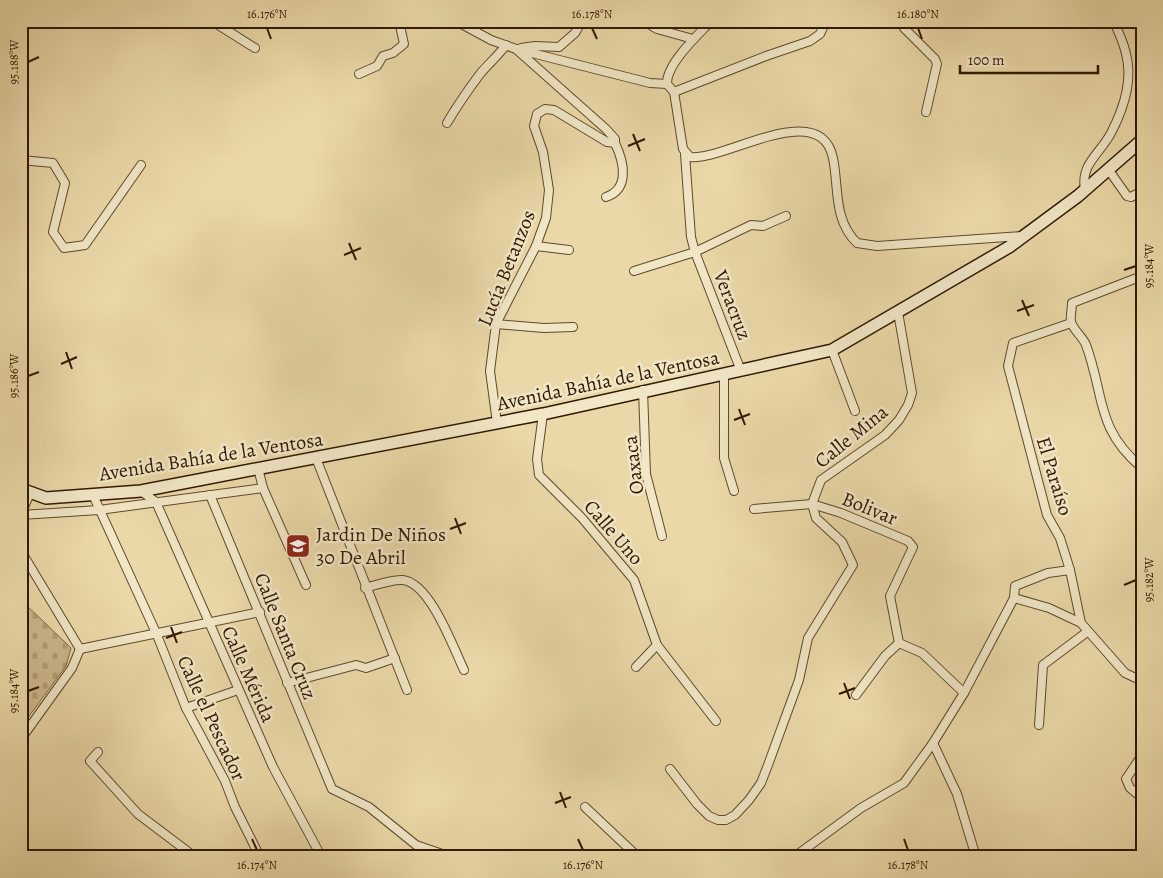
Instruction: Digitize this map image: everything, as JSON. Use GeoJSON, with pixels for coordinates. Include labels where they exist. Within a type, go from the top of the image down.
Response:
{"type":"FeatureCollection","features":[{"type":"Feature","properties":{"kind":"main road","name":"Avenida Bahía de la Ventosa"},"geometry":{"type":"LineString","coordinates":[[26,491],[46,498],[141,490],[542,414],[643,390],[724,376],[832,350],[1009,247],[1085,190],[1142,140]]}},
{"type":"Feature","properties":{"kind":"street"},"geometry":{"type":"LineString","coordinates":[[212,21],[255,48]]}},
{"type":"Feature","properties":{"kind":"street"},"geometry":{"type":"LineString","coordinates":[[359,74],[377,66],[383,56],[393,53],[404,44],[399,21]]}},
{"type":"Feature","properties":{"kind":"street"},"geometry":{"type":"LineString","coordinates":[[456,21],[491,40],[516,49],[650,83],[667,84]]}},
{"type":"Feature","properties":{"kind":"street"},"geometry":{"type":"LineString","coordinates":[[516,49],[535,46],[559,47],[570,38],[582,21]]}},
{"type":"Feature","properties":{"kind":"street"},"geometry":{"type":"LineString","coordinates":[[644,21],[657,29],[693,39]]}},
{"type":"Feature","properties":{"kind":"street"},"geometry":{"type":"LineString","coordinates":[[711,21],[693,39],[667,76],[667,84],[674,92],[810,41],[820,34],[826,21]]}},
{"type":"Feature","properties":{"kind":"street"},"geometry":{"type":"LineString","coordinates":[[901,21],[904,28],[935,59],[937,64],[926,112]]}},
{"type":"Feature","properties":{"kind":"street"},"geometry":{"type":"LineString","coordinates":[[1085,190],[1083,178],[1095,154],[1110,134],[1127,89],[1127,55],[1114,21]]}},
{"type":"Feature","properties":{"kind":"street"},"geometry":{"type":"LineString","coordinates":[[448,123],[458,104],[479,76],[506,46]]}},
{"type":"Feature","properties":{"kind":"street"},"geometry":{"type":"LineString","coordinates":[[516,49],[615,139],[621,157],[622,185],[615,194],[606,197]]}},
{"type":"Feature","properties":{"kind":"street","name":"Veracruz"},"geometry":{"type":"LineString","coordinates":[[674,92],[685,154],[691,237],[741,371]]}},
{"type":"Feature","properties":{"kind":"street","name":"Lucía Betanzos"},"geometry":{"type":"LineString","coordinates":[[497,423],[490,371],[496,324],[536,246],[546,218],[549,190],[543,152],[534,126],[537,114],[545,109],[554,110],[607,142],[615,143]]}},
{"type":"Feature","properties":{"kind":"street"},"geometry":{"type":"LineString","coordinates":[[685,154],[690,157],[700,157],[743,146],[780,132],[820,136],[830,146],[843,226],[856,243],[878,246],[1022,236]]}},
{"type":"Feature","properties":{"kind":"street"},"geometry":{"type":"LineString","coordinates":[[21,160],[53,163],[65,183],[53,232],[64,248],[85,245],[141,165]]}},
{"type":"Feature","properties":{"kind":"street"},"geometry":{"type":"LineString","coordinates":[[1108,169],[1127,196],[1131,197],[1142,190]]}},
{"type":"Feature","properties":{"kind":"street"},"geometry":{"type":"LineString","coordinates":[[634,271],[695,252],[751,225],[763,226],[786,216]]}},
{"type":"Feature","properties":{"kind":"street"},"geometry":{"type":"LineString","coordinates":[[536,246],[569,250]]}},
{"type":"Feature","properties":{"kind":"street"},"geometry":{"type":"LineString","coordinates":[[1142,276],[1072,303],[1071,323],[1085,344],[1104,415],[1112,436],[1130,458],[1142,468]]}},
{"type":"Feature","properties":{"kind":"street","name":"Calle Mina"},"geometry":{"type":"LineString","coordinates":[[812,504],[821,480],[885,435],[899,420],[908,405],[912,392],[898,312]]}},
{"type":"Feature","properties":{"kind":"street","name":"El Paraíso"},"geometry":{"type":"LineString","coordinates":[[1071,323],[1013,343],[1008,366],[1047,515],[1060,538],[1070,570],[1081,623],[1087,632],[1107,650],[1125,673],[1140,679]]}},
{"type":"Feature","properties":{"kind":"street"},"geometry":{"type":"LineString","coordinates":[[496,324],[544,328],[573,327]]}},
{"type":"Feature","properties":{"kind":"street"},"geometry":{"type":"LineString","coordinates":[[832,350],[855,411]]}},
{"type":"Feature","properties":{"kind":"street"},"geometry":{"type":"LineString","coordinates":[[724,376],[724,458],[734,491]]}},
{"type":"Feature","properties":{"kind":"street","name":"Oaxaca"},"geometry":{"type":"LineString","coordinates":[[643,390],[646,474],[662,536]]}},
{"type":"Feature","properties":{"kind":"street","name":"Calle Uno"},"geometry":{"type":"LineString","coordinates":[[542,414],[537,459],[539,475],[582,518],[634,580],[657,645],[716,721]]}},
{"type":"Feature","properties":{"kind":"street"},"geometry":{"type":"LineString","coordinates":[[316,458],[365,588],[407,690]]}},
{"type":"Feature","properties":{"kind":"street"},"geometry":{"type":"LineString","coordinates":[[258,468],[263,488],[306,585]]}},
{"type":"Feature","properties":{"kind":"street"},"geometry":{"type":"LineString","coordinates":[[26,491],[21,514],[99,510],[263,488]]}},
{"type":"Feature","properties":{"kind":"street"},"geometry":{"type":"LineString","coordinates":[[141,490],[156,502]]}},
{"type":"Feature","properties":{"kind":"street","name":"Calle el Pescador"},"geometry":{"type":"LineString","coordinates":[[93,494],[158,635],[186,708],[225,781],[235,807],[260,857]]}},
{"type":"Feature","properties":{"kind":"street","name":"Calle Santa Cruz"},"geometry":{"type":"LineString","coordinates":[[210,495],[332,789],[369,807],[416,845],[451,857]]}},
{"type":"Feature","properties":{"kind":"street","name":"Calle Mérida"},"geometry":{"type":"LineString","coordinates":[[156,502],[238,690],[274,767],[320,856]]}},
{"type":"Feature","properties":{"kind":"street"},"geometry":{"type":"LineString","coordinates":[[670,769],[709,816],[718,820],[726,820],[735,815],[761,783],[799,680],[808,638],[853,565],[842,542],[816,518],[812,504],[754,509]]}},
{"type":"Feature","properties":{"kind":"street","name":"Bolivar"},"geometry":{"type":"LineString","coordinates":[[812,504],[841,512],[908,541],[914,547],[890,596],[899,643]]}},
{"type":"Feature","properties":{"kind":"street"},"geometry":{"type":"LineString","coordinates":[[21,551],[80,649]]}},
{"type":"Feature","properties":{"kind":"street"},"geometry":{"type":"LineString","coordinates":[[794,857],[861,808],[904,783],[933,743],[964,693],[1014,598],[1015,586],[1048,573],[1070,570]]}},
{"type":"Feature","properties":{"kind":"street"},"geometry":{"type":"LineString","coordinates":[[365,588],[402,580],[415,584],[430,602],[464,670]]}},
{"type":"Feature","properties":{"kind":"street"},"geometry":{"type":"LineString","coordinates":[[1014,598],[1049,608],[1081,623]]}},
{"type":"Feature","properties":{"kind":"street"},"geometry":{"type":"LineString","coordinates":[[80,649],[158,635],[260,612]]}},
{"type":"Feature","properties":{"kind":"street"},"geometry":{"type":"LineString","coordinates":[[1039,725],[1043,666],[1087,632]]}},
{"type":"Feature","properties":{"kind":"street"},"geometry":{"type":"LineString","coordinates":[[856,695],[885,656],[899,643],[922,653],[964,693]]}},
{"type":"Feature","properties":{"kind":"street"},"geometry":{"type":"LineString","coordinates":[[636,667],[657,645]]}},
{"type":"Feature","properties":{"kind":"street"},"geometry":{"type":"LineString","coordinates":[[21,739],[72,668],[80,649]]}},
{"type":"Feature","properties":{"kind":"street"},"geometry":{"type":"LineString","coordinates":[[287,683],[356,665],[366,668],[394,658]]}},
{"type":"Feature","properties":{"kind":"street"},"geometry":{"type":"LineString","coordinates":[[186,708],[238,690]]}},
{"type":"Feature","properties":{"kind":"street"},"geometry":{"type":"LineString","coordinates":[[933,743],[957,794],[976,857]]}},
{"type":"Feature","properties":{"kind":"street"},"geometry":{"type":"LineString","coordinates":[[98,752],[90,761],[138,814],[193,856]]}},
{"type":"Feature","properties":{"kind":"street"},"geometry":{"type":"LineString","coordinates":[[1142,755],[1126,779],[1130,788],[1142,798]]}},
{"type":"Feature","properties":{"kind":"street"},"geometry":{"type":"LineString","coordinates":[[585,807],[638,857]]}},
{"type":"Feature","properties":{"kind":"green space"},"geometry":{"type":"Polygon","coordinates":[[[21,600],[71,648],[66,666],[21,727],[21,600]]]}},
{"type":"Feature","properties":{"kind":"place","name":"Jardin De Niños 30 De Abril"},"geometry":{"type":"Point","coordinates":[298,546]}}]}
